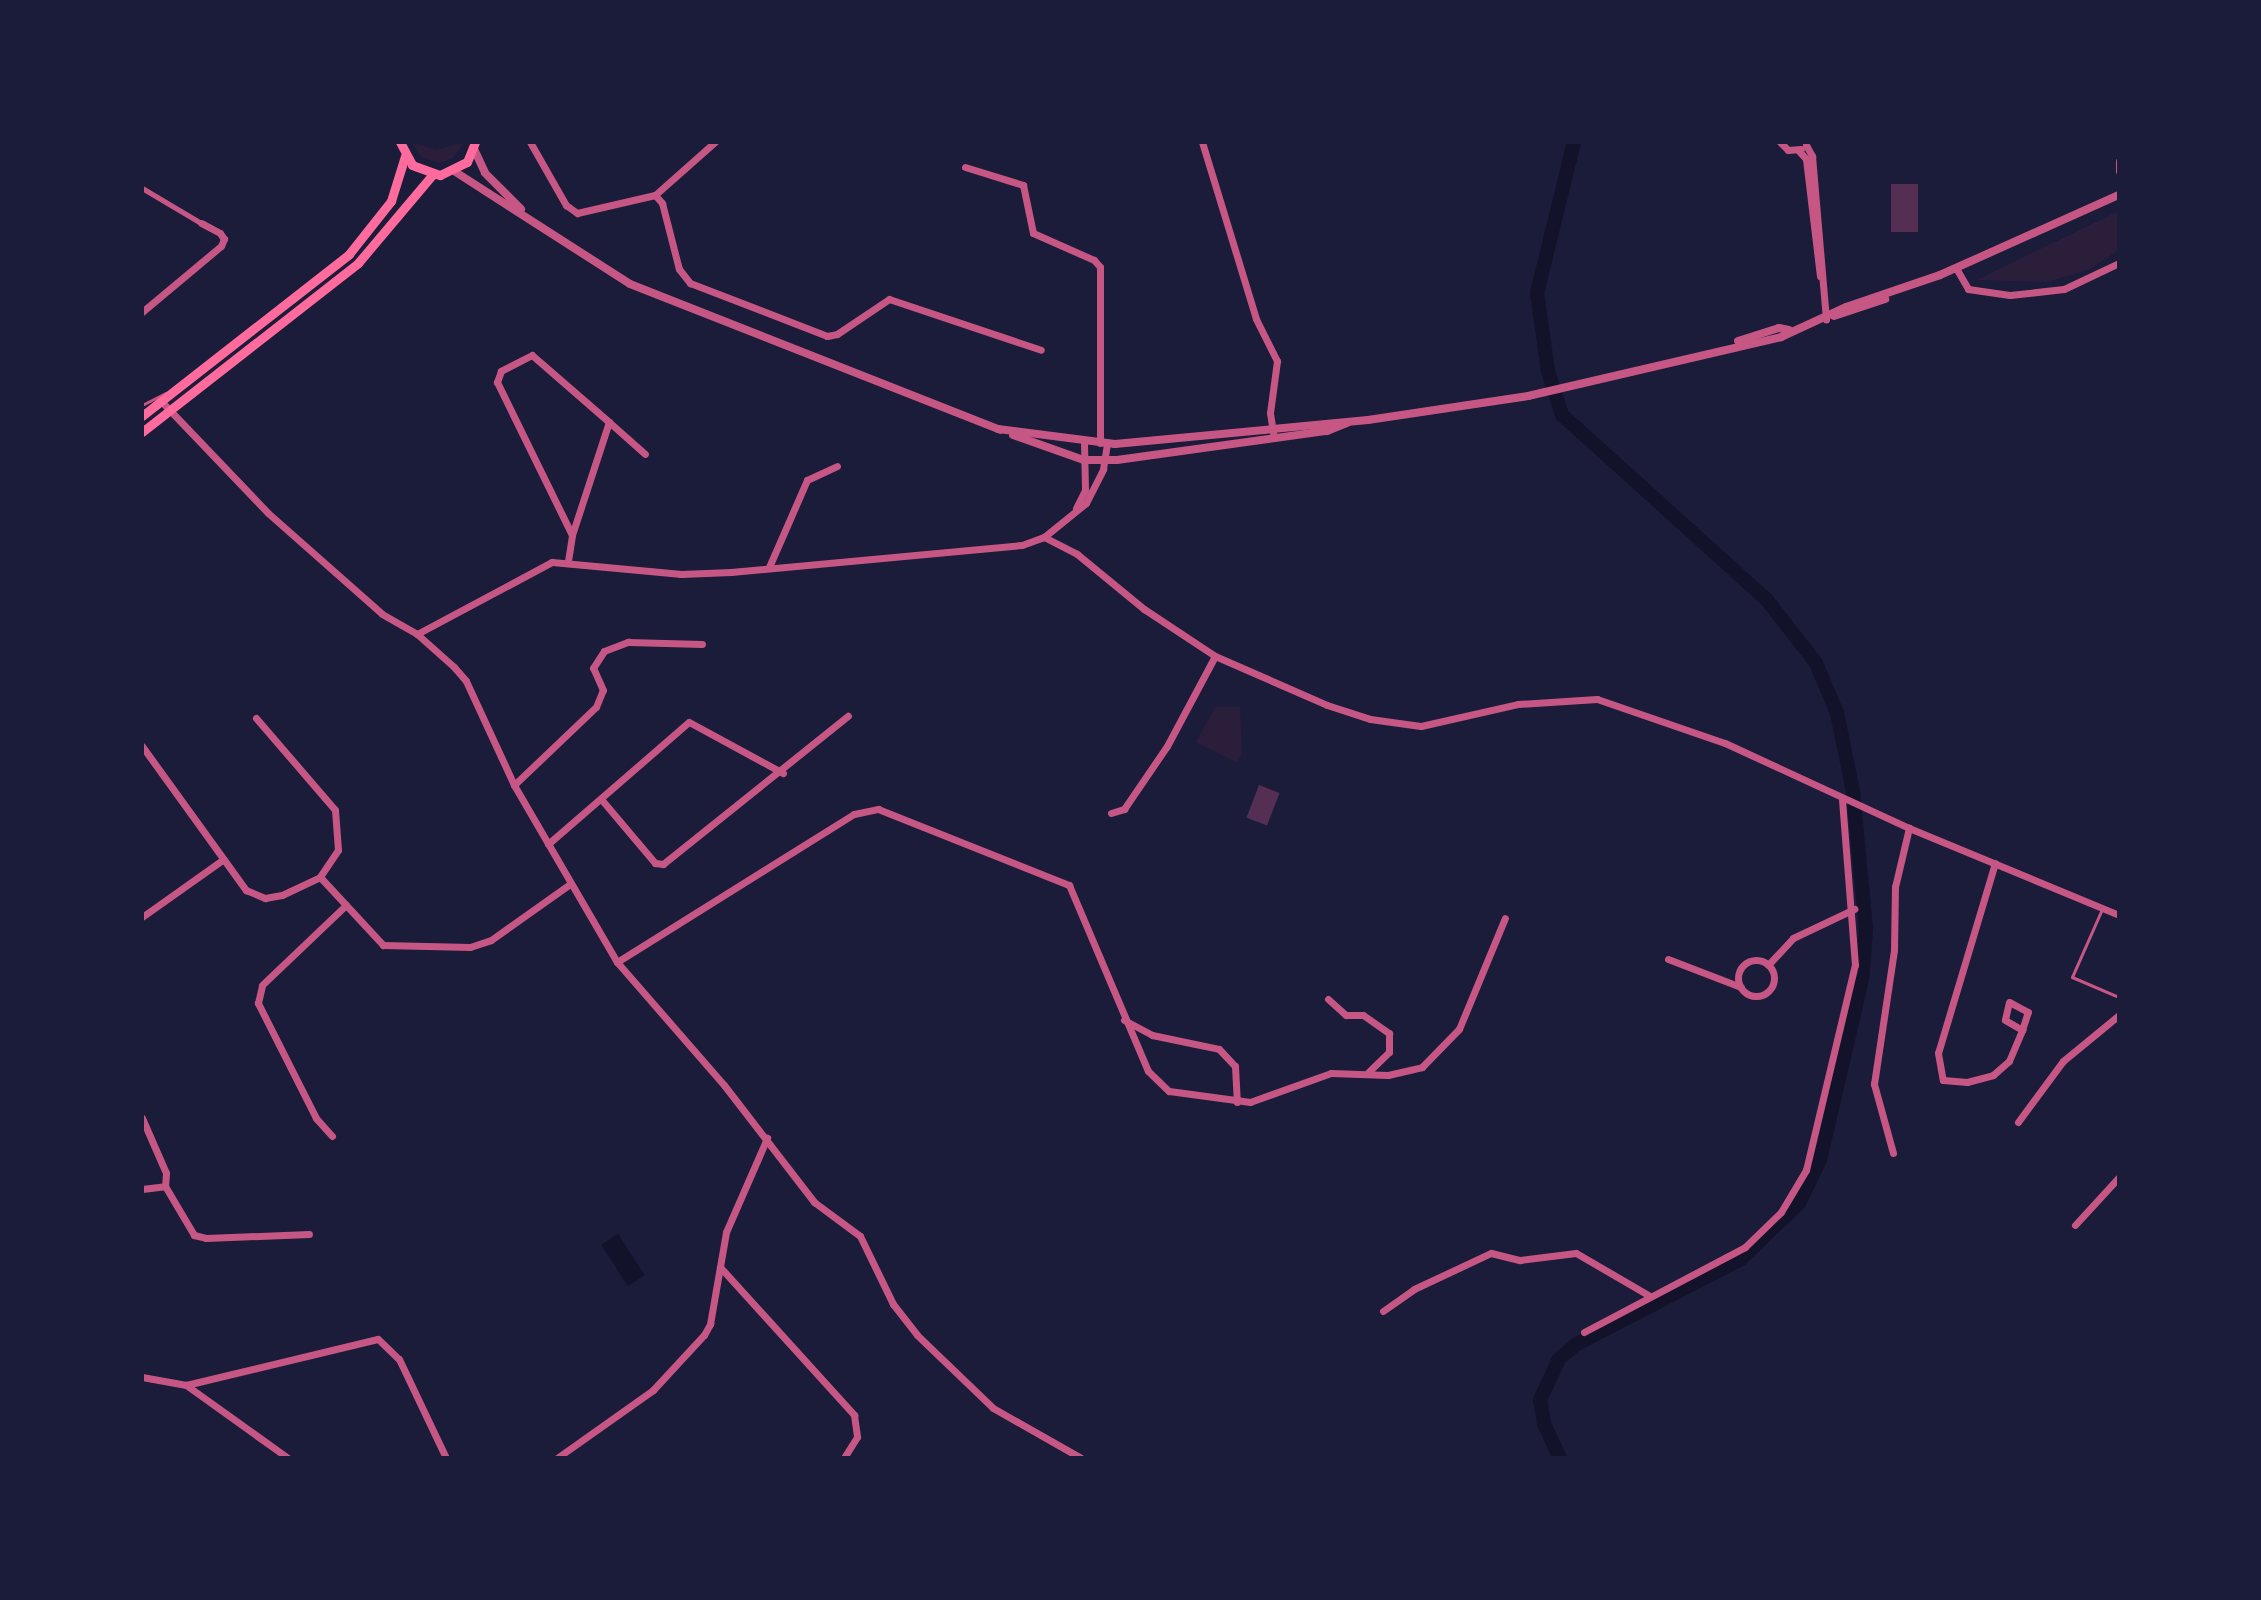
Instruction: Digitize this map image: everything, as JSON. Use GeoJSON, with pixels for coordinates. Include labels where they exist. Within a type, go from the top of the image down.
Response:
{"type":"FeatureCollection","features":[{"type":"Feature","properties":{"kind":"main road"},"geometry":{"type":"LineString","coordinates":[[400,142],[405,156],[432,175]]}},
{"type":"Feature","properties":{"kind":"main road"},"geometry":{"type":"LineString","coordinates":[[142,432],[358,263],[432,175],[454,171],[475,146]]}},
{"type":"Feature","properties":{"kind":"main road"},"geometry":{"type":"LineString","coordinates":[[142,416],[349,254],[391,201],[405,156]]}},
{"type":"Feature","properties":{"kind":"street"},"geometry":{"type":"LineString","coordinates":[[530,142],[566,205],[577,213],[655,195],[715,142]]}},
{"type":"Feature","properties":{"kind":"street"},"geometry":{"type":"LineString","coordinates":[[1202,142],[1256,319],[1277,361],[1273,434]]}},
{"type":"Feature","properties":{"kind":"street"},"geometry":{"type":"LineString","coordinates":[[1780,142],[1798,150],[1806,159],[1829,317]]}},
{"type":"Feature","properties":{"kind":"street"},"geometry":{"type":"LineString","coordinates":[[1798,150],[1807,143],[1812,156],[1824,294]]}},
{"type":"Feature","properties":{"kind":"street"},"geometry":{"type":"LineString","coordinates":[[475,146],[485,173],[533,221]]}},
{"type":"Feature","properties":{"kind":"street"},"geometry":{"type":"LineString","coordinates":[[2119,161],[2119,171]]}},
{"type":"Feature","properties":{"kind":"street"},"geometry":{"type":"LineString","coordinates":[[417,634],[532,571],[568,561],[681,574],[869,557],[942,556],[1044,537],[1065,522],[1091,495],[1105,460],[1100,267],[1094,260],[1033,233],[1023,185],[965,167]]}},
{"type":"Feature","properties":{"kind":"street"},"geometry":{"type":"LineString","coordinates":[[454,171],[533,221],[586,260],[663,299],[1084,460],[1105,460],[1544,391],[1774,339],[1789,330],[1857,312],[2119,195]]}},
{"type":"Feature","properties":{"kind":"street"},"geometry":{"type":"LineString","coordinates":[[142,188],[220,233],[221,246],[142,312]]}},
{"type":"Feature","properties":{"kind":"street"},"geometry":{"type":"LineString","coordinates":[[655,195],[662,203],[679,269],[690,283],[827,336],[889,299],[1041,350]]}},
{"type":"Feature","properties":{"kind":"street"},"geometry":{"type":"LineString","coordinates":[[1956,268],[1968,289],[2010,295],[2064,289],[2119,263]]}},
{"type":"Feature","properties":{"kind":"street"},"geometry":{"type":"LineString","coordinates":[[572,535],[497,382],[501,371],[532,355],[645,454]]}},
{"type":"Feature","properties":{"kind":"street"},"geometry":{"type":"LineString","coordinates":[[161,401],[268,513],[382,614],[417,634],[466,681],[514,785],[617,962],[767,1138],[814,1202],[860,1236],[893,1304],[946,1365],[1003,1414],[1081,1458]]}},
{"type":"Feature","properties":{"kind":"street"},"geometry":{"type":"LineString","coordinates":[[568,561],[572,535],[609,422]]}},
{"type":"Feature","properties":{"kind":"street"},"geometry":{"type":"LineString","coordinates":[[998,429],[1104,444],[1273,434]]}},
{"type":"Feature","properties":{"kind":"street"},"geometry":{"type":"LineString","coordinates":[[1065,522],[1084,496],[1084,443]]}},
{"type":"Feature","properties":{"kind":"street"},"geometry":{"type":"LineString","coordinates":[[769,567],[807,480],[837,466]]}},
{"type":"Feature","properties":{"kind":"street"},"geometry":{"type":"LineString","coordinates":[[1044,537],[1077,554],[1144,609],[1215,656],[1327,705],[1396,724],[1421,726],[1518,704],[1597,699],[1725,743],[1909,828],[2119,915]]}},
{"type":"Feature","properties":{"kind":"street"},"geometry":{"type":"LineString","coordinates":[[514,785],[596,707],[603,690],[593,668],[604,651],[628,642],[702,644]]}},
{"type":"Feature","properties":{"kind":"street"},"geometry":{"type":"LineString","coordinates":[[1111,813],[1124,809],[1167,746],[1215,656]]}},
{"type":"Feature","properties":{"kind":"street"},"geometry":{"type":"LineString","coordinates":[[601,799],[655,863],[663,864],[783,773],[848,716]]}},
{"type":"Feature","properties":{"kind":"street"},"geometry":{"type":"LineString","coordinates":[[142,746],[246,890],[265,898],[320,877],[338,850],[335,810],[256,718]]}},
{"type":"Feature","properties":{"kind":"street"},"geometry":{"type":"LineString","coordinates":[[548,844],[689,722],[783,773]]}},
{"type":"Feature","properties":{"kind":"street"},"geometry":{"type":"LineString","coordinates":[[1584,1332],[1731,1256],[1758,1236],[1806,1170],[1855,965],[1845,800]]}},
{"type":"Feature","properties":{"kind":"street"},"geometry":{"type":"LineString","coordinates":[[617,962],[854,814],[878,809],[1069,885],[1142,1062],[1169,1091],[1237,1102],[1264,1100],[1331,1073],[1369,1071],[1388,1075],[1422,1067],[1459,1029],[1505,918]]}},
{"type":"Feature","properties":{"kind":"street"},"geometry":{"type":"LineString","coordinates":[[1893,1153],[1874,1084],[1894,950],[1895,887],[1909,828]]}},
{"type":"Feature","properties":{"kind":"street"},"geometry":{"type":"LineString","coordinates":[[142,917],[224,859]]}},
{"type":"Feature","properties":{"kind":"street"},"geometry":{"type":"LineString","coordinates":[[1995,863],[1938,1053],[1943,1080],[1967,1082],[2001,1071],[2022,1030]]}},
{"type":"Feature","properties":{"kind":"street"},"geometry":{"type":"LineString","coordinates":[[320,877],[383,945],[470,947],[491,940],[570,884]]}},
{"type":"Feature","properties":{"kind":"street"},"geometry":{"type":"LineString","coordinates":[[332,1136],[316,1118],[258,1003],[262,985],[346,905]]}},
{"type":"Feature","properties":{"kind":"street"},"geometry":{"type":"LineString","coordinates":[[1768,965],[1793,938],[1854,909]]}},
{"type":"Feature","properties":{"kind":"street"},"geometry":{"type":"LineString","coordinates":[[1668,959],[1741,987],[1756,996],[1768,992],[1774,981],[1768,965],[1758,961],[1743,967],[1741,987]]}},
{"type":"Feature","properties":{"kind":"street"},"geometry":{"type":"LineString","coordinates":[[1328,999],[1346,1015],[1363,1015],[1389,1033],[1389,1052],[1369,1071]]}},
{"type":"Feature","properties":{"kind":"street"},"geometry":{"type":"LineString","coordinates":[[2018,1122],[2063,1061],[2119,1015]]}},
{"type":"Feature","properties":{"kind":"street"},"geometry":{"type":"LineString","coordinates":[[1124,1020],[1152,1035],[1219,1049],[1235,1066],[1237,1102]]}},
{"type":"Feature","properties":{"kind":"street"},"geometry":{"type":"LineString","coordinates":[[142,1118],[166,1173],[165,1186],[194,1235],[245,1240],[258,1233],[309,1234]]}},
{"type":"Feature","properties":{"kind":"street"},"geometry":{"type":"LineString","coordinates":[[557,1458],[653,1390],[704,1335],[710,1324],[726,1232],[767,1138]]}},
{"type":"Feature","properties":{"kind":"street"},"geometry":{"type":"LineString","coordinates":[[2075,1225],[2119,1177]]}},
{"type":"Feature","properties":{"kind":"street"},"geometry":{"type":"LineString","coordinates":[[142,1189],[165,1186]]}},
{"type":"Feature","properties":{"kind":"street"},"geometry":{"type":"LineString","coordinates":[[1383,1311],[1414,1289],[1491,1253],[1520,1260],[1576,1253],[1650,1296]]}},
{"type":"Feature","properties":{"kind":"street"},"geometry":{"type":"LineString","coordinates":[[720,1267],[854,1415],[857,1437],[844,1458]]}},
{"type":"Feature","properties":{"kind":"street"},"geometry":{"type":"LineString","coordinates":[[142,1377],[186,1385],[378,1339],[399,1359],[446,1458]]}},
{"type":"Feature","properties":{"kind":"street"},"geometry":{"type":"LineString","coordinates":[[186,1385],[288,1458]]}},
{"type":"Feature","properties":{"kind":"lane"},"geometry":{"type":"LineString","coordinates":[[142,405],[183,384]]}},
{"type":"Feature","properties":{"kind":"lane"},"geometry":{"type":"LineString","coordinates":[[2103,909],[2072,977],[2119,997]]}},
{"type":"Feature","properties":{"kind":"shaded area"},"geometry":{"type":"Polygon","coordinates":[[[412,142],[437,150],[464,142],[453,158],[440,163],[421,157],[412,142]]]}},
{"type":"Feature","properties":{"kind":"shaded area"},"geometry":{"type":"Polygon","coordinates":[[[2119,211],[2119,250],[2090,269],[2047,282],[1976,280],[2119,211]]]}},
{"type":"Feature","properties":{"kind":"shaded area"},"geometry":{"type":"Polygon","coordinates":[[[1215,707],[1240,707],[1242,753],[1237,763],[1196,742],[1215,707]]]}},
{"type":"Feature","properties":{"kind":"shaded area"},"geometry":{"type":"Polygon","coordinates":[[[618,1234],[645,1275],[628,1286],[601,1245],[618,1234]]]}},
{"type":"Feature","properties":{"kind":"building"},"geometry":{"type":"Polygon","coordinates":[[[1891,184],[1918,184],[1918,232],[1891,232],[1891,184]]]}},
{"type":"Feature","properties":{"kind":"building"},"geometry":{"type":"Polygon","coordinates":[[[1259,785],[1280,793],[1267,826],[1246,818],[1259,785]]]}},
{"type":"Feature","properties":{"kind":"waterway"},"geometry":{"type":"LineString","coordinates":[[1560,1458],[1544,1424],[1540,1400],[1559,1359],[1575,1345],[1741,1259],[1799,1203],[1820,1160],[1862,980],[1866,929],[1853,791],[1837,713],[1816,663],[1767,600],[1562,415],[1548,371],[1537,293],[1574,142]]}}]}
